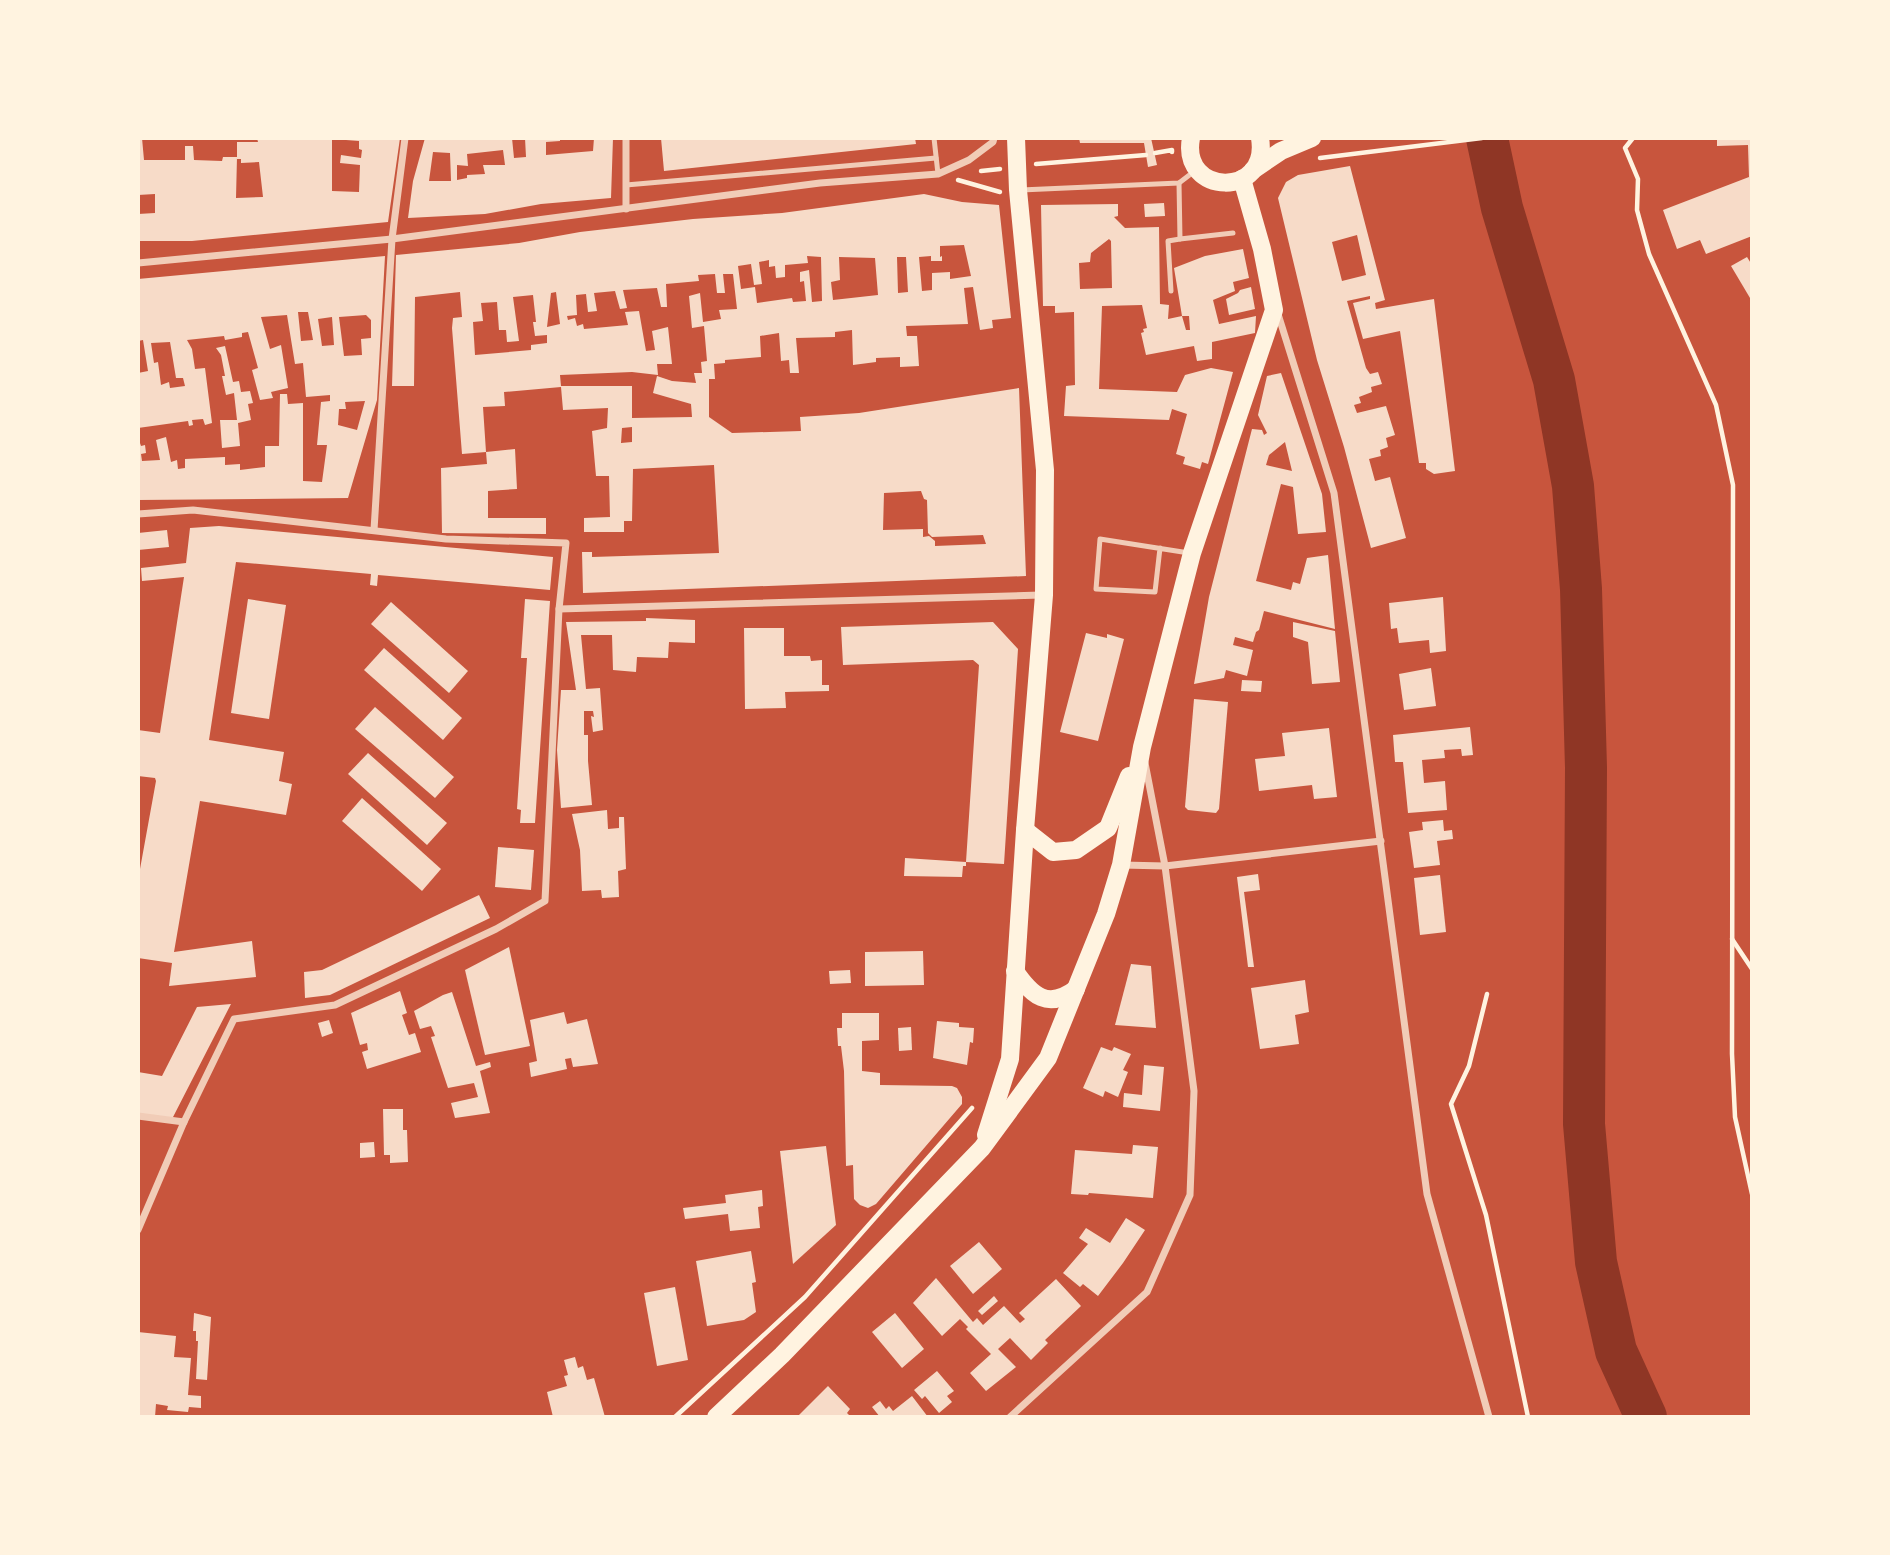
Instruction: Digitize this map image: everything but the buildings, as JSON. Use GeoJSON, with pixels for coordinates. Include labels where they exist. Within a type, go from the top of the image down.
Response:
{"type":"FeatureCollection","features":[{"type":"Feature","properties":{"kind":"main road"},"geometry":{"type":"LineString","coordinates":[[982,1148],[1010,1059],[1044,595],[1045,470],[1018,190],[1016,138]]}},
{"type":"Feature","properties":{"kind":"main road"},"geometry":{"type":"LineString","coordinates":[[716,1417],[782,1355],[982,1148],[1048,1058],[1106,914],[1121,865],[1142,747],[1192,553],[1274,310],[1248,200],[1248,174],[1261,154],[1260,138]]}},
{"type":"Feature","properties":{"kind":"main road"},"geometry":{"type":"LineString","coordinates":[[1190,139],[1191,156],[1197,170],[1214,182],[1229,183],[1248,174],[1281,151],[1312,138]]}},
{"type":"Feature","properties":{"kind":"main road"},"geometry":{"type":"LineString","coordinates":[[1025,830],[1053,852],[1076,850],[1108,828],[1142,747]]}},
{"type":"Feature","properties":{"kind":"main road"},"geometry":{"type":"LineString","coordinates":[[1015,971],[1036,995],[1049,1000],[1066,997],[1076,989]]}},
{"type":"Feature","properties":{"kind":"street"},"geometry":{"type":"LineString","coordinates":[[374,530],[393,239],[405,138]]}},
{"type":"Feature","properties":{"kind":"street"},"geometry":{"type":"LineString","coordinates":[[626,138],[626,209]]}},
{"type":"Feature","properties":{"kind":"street"},"geometry":{"type":"LineString","coordinates":[[138,263],[393,239],[820,183],[938,174],[969,160],[993,142],[994,138]]}},
{"type":"Feature","properties":{"kind":"street"},"geometry":{"type":"LineString","coordinates":[[1271,289],[1334,493],[1427,1194],[1489,1417]]}},
{"type":"Feature","properties":{"kind":"street"},"geometry":{"type":"LineString","coordinates":[[138,514],[192,510],[446,539],[566,543],[559,609],[545,901],[496,929],[335,1005],[234,1019],[184,1122],[138,1230]]}},
{"type":"Feature","properties":{"kind":"street"},"geometry":{"type":"LineString","coordinates":[[559,609],[1044,595]]}},
{"type":"Feature","properties":{"kind":"street"},"geometry":{"type":"LineString","coordinates":[[1010,1417],[1147,1292],[1190,1195],[1194,1091],[1165,866],[1142,747]]}},
{"type":"Feature","properties":{"kind":"street"},"geometry":{"type":"LineString","coordinates":[[1121,865],[1165,866],[1381,841]]}},
{"type":"Feature","properties":{"kind":"street"},"geometry":{"type":"LineString","coordinates":[[138,1116],[184,1122]]}},
{"type":"Feature","properties":{"kind":"lane"},"geometry":{"type":"LineString","coordinates":[[934,138],[938,174]]}},
{"type":"Feature","properties":{"kind":"lane"},"geometry":{"type":"LineString","coordinates":[[626,185],[936,158]]}},
{"type":"Feature","properties":{"kind":"lane"},"geometry":{"type":"LineString","coordinates":[[1018,190],[1180,183],[1197,170]]}},
{"type":"Feature","properties":{"kind":"lane"},"geometry":{"type":"LineString","coordinates":[[783,172],[785,188]]}},
{"type":"Feature","properties":{"kind":"lane"},"geometry":{"type":"LineString","coordinates":[[1180,183],[1180,239]]}},
{"type":"Feature","properties":{"kind":"lane"},"geometry":{"type":"LineString","coordinates":[[1171,291],[1168,241],[1233,233]]}},
{"type":"Feature","properties":{"kind":"lane"},"geometry":{"type":"LineString","coordinates":[[1160,548],[1154,592],[1096,589],[1100,539],[1160,548],[1192,553]]}},
{"type":"Feature","properties":{"kind":"path"},"geometry":{"type":"LineString","coordinates":[[1310,161],[1482,138]]}},
{"type":"Feature","properties":{"kind":"path"},"geometry":{"type":"LineString","coordinates":[[1633,138],[1625,148],[1638,179],[1637,210],[1649,254],[1716,405],[1733,485],[1731,938],[1735,1117],[1752,1194]]}},
{"type":"Feature","properties":{"kind":"path"},"geometry":{"type":"LineString","coordinates":[[1017,165],[1146,155]]}},
{"type":"Feature","properties":{"kind":"path"},"geometry":{"type":"LineString","coordinates":[[1731,938],[1752,969]]}},
{"type":"Feature","properties":{"kind":"path"},"geometry":{"type":"LineString","coordinates":[[1487,994],[1469,1066],[1451,1104],[1486,1215],[1528,1417]]}},
{"type":"Feature","properties":{"kind":"path"},"geometry":{"type":"LineString","coordinates":[[675,1417],[805,1297],[976,1103]]}},
{"type":"Feature","properties":{"kind":"waterway"},"geometry":{"type":"LineString","coordinates":[[1487,138],[1502,208],[1554,380],[1573,486],[1581,589],[1586,768],[1584,1124],[1596,1262],[1616,1351],[1646,1417]]}}]}
